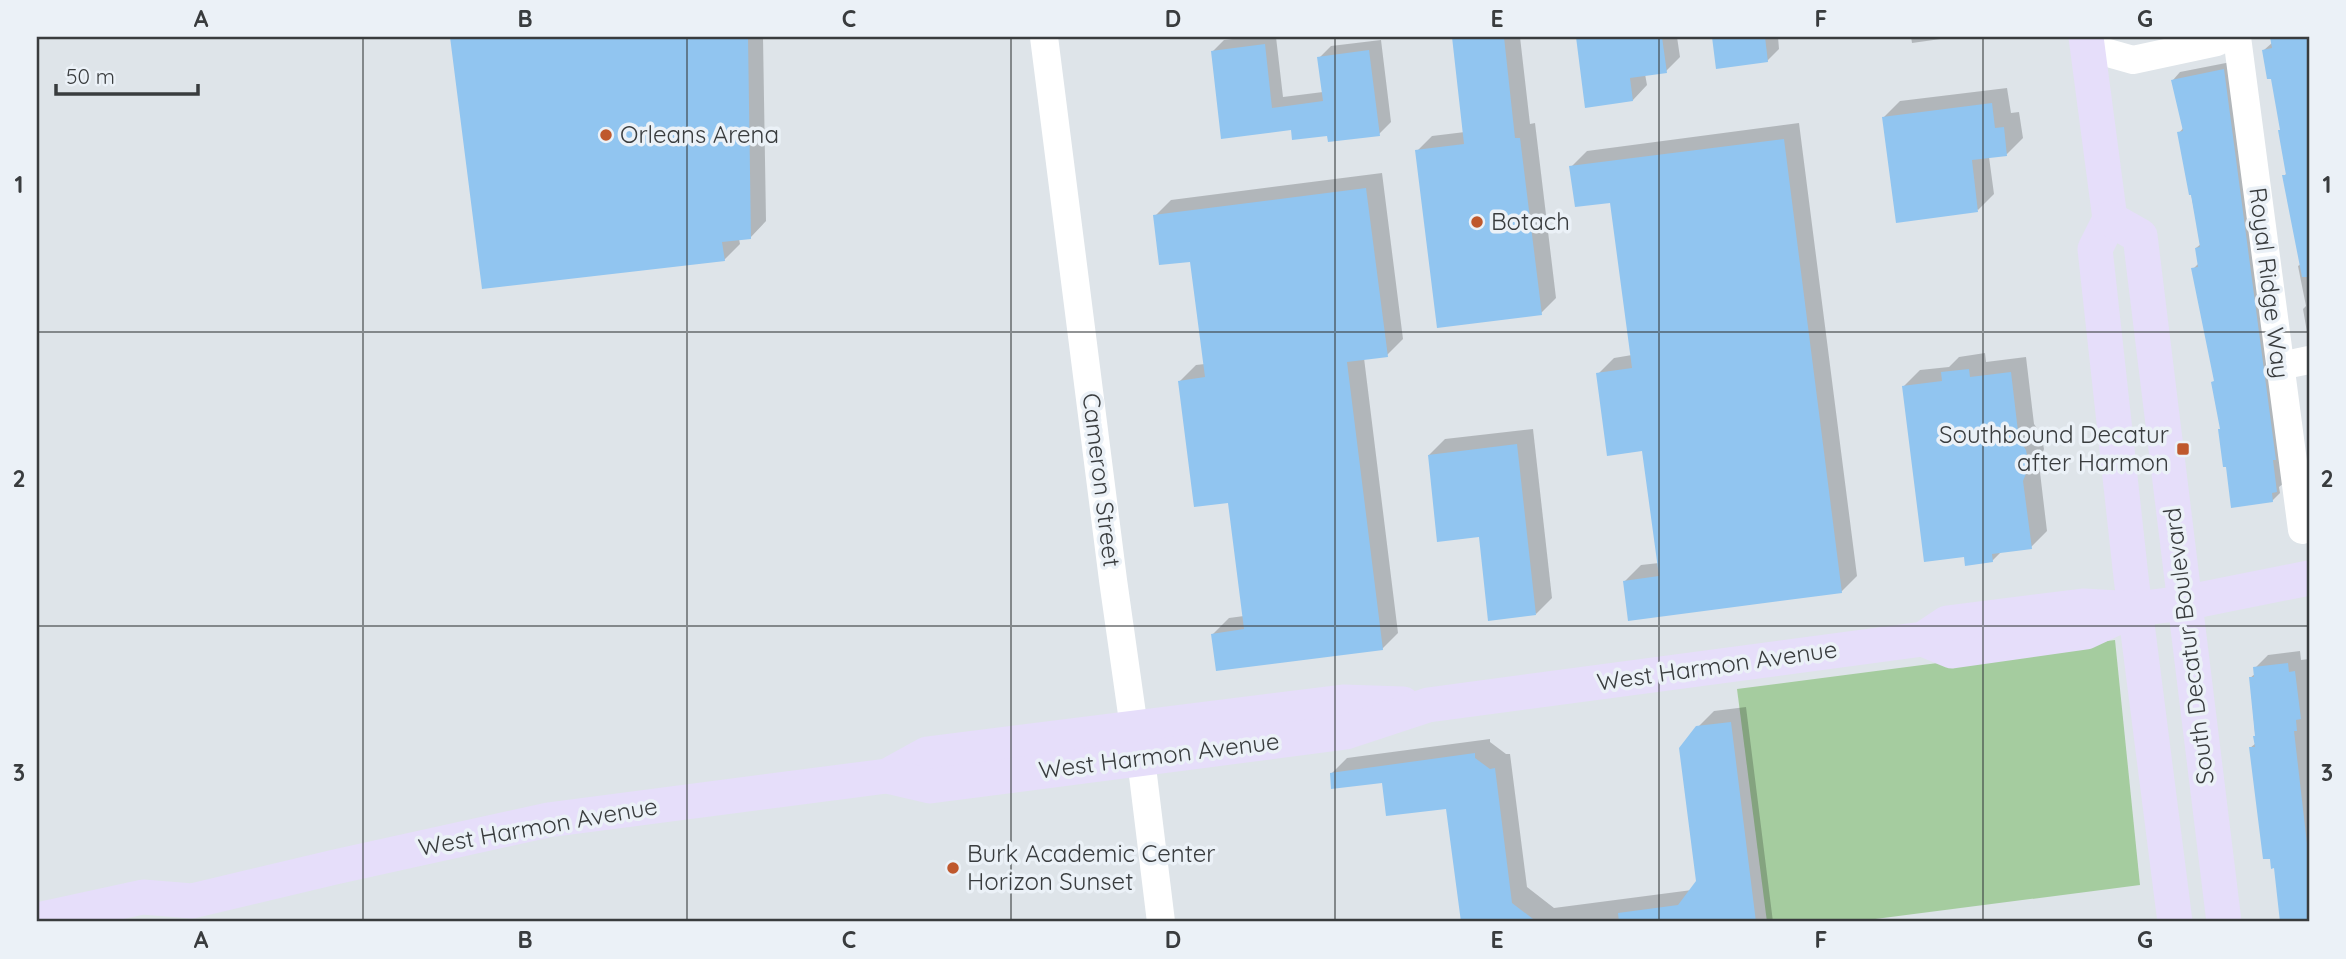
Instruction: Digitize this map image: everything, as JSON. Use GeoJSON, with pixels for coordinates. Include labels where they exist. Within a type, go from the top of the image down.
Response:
{"type":"FeatureCollection","features":[{"type":"Feature","properties":{"kind":"main road"},"geometry":{"type":"LineString","coordinates":[[2095,40],[2110,219]]}},
{"type":"Feature","properties":{"kind":"main road","name":"South Decatur Boulevard"},"geometry":{"type":"LineString","coordinates":[[2175,922],[2095,249],[2110,219],[2140,236],[2224,922]]}},
{"type":"Feature","properties":{"kind":"main road","name":"West Harmon Avenue"},"geometry":{"type":"LineString","coordinates":[[37,920],[143,897],[192,901],[548,820],[887,776],[927,754],[1137,743],[1343,702],[1428,705],[1923,639],[1952,651],[2086,632],[2136,609],[2184,603],[2309,578]]}},
{"type":"Feature","properties":{"kind":"main road","name":"West Harmon Avenue"},"geometry":{"type":"LineString","coordinates":[[158,922],[192,901]]}},
{"type":"Feature","properties":{"kind":"street","name":"Cameron Street"},"geometry":{"type":"LineString","coordinates":[[1044,37],[1161,922]]}},
{"type":"Feature","properties":{"kind":"street"},"geometry":{"type":"LineString","coordinates":[[2095,40],[2133,60],[2217,42],[2222,37]]}},
{"type":"Feature","properties":{"kind":"street","name":"Royal Ridge Way"},"geometry":{"type":"LineString","coordinates":[[2237,37],[2280,366],[2306,529]]}},
{"type":"Feature","properties":{"kind":"street"},"geometry":{"type":"LineString","coordinates":[[2280,366],[2309,360]]}},
{"type":"Feature","properties":{"kind":"green space"},"geometry":{"type":"Polygon","coordinates":[[[2115,640],[2140,885],[1852,922],[1767,922],[1737,689],[2115,640]]]}},
{"type":"Feature","properties":{"kind":"building","name":"Orleans Arena"},"geometry":{"type":"Polygon","coordinates":[[[450,37],[748,37],[751,239],[722,242],[725,261],[482,289],[450,37]]]}},
{"type":"Feature","properties":{"kind":"building"},"geometry":{"type":"Polygon","coordinates":[[[1452,37],[1504,37],[1515,138],[1520,138],[1542,315],[1437,328],[1415,150],[1464,144],[1452,37]]]}},
{"type":"Feature","properties":{"kind":"building"},"geometry":{"type":"Polygon","coordinates":[[[1576,37],[1662,37],[1667,73],[1630,78],[1633,101],[1585,108],[1576,37]]]}},
{"type":"Feature","properties":{"kind":"building"},"geometry":{"type":"Polygon","coordinates":[[[1712,37],[1765,37],[1768,62],[1716,69],[1712,37]]]}},
{"type":"Feature","properties":{"kind":"building"},"geometry":{"type":"Polygon","coordinates":[[[2270,37],[2309,37],[2309,277],[2302,277],[2282,175],[2286,175],[2280,130],[2271,79],[2267,79],[2262,50],[2272,48],[2270,37]]]}},
{"type":"Feature","properties":{"kind":"building"},"geometry":{"type":"Polygon","coordinates":[[[1265,44],[1272,108],[1323,101],[1317,57],[1369,50],[1380,136],[1328,142],[1327,136],[1292,140],[1291,130],[1221,139],[1211,51],[1265,44]]]}},
{"type":"Feature","properties":{"kind":"building"},"geometry":{"type":"Polygon","coordinates":[[[2224,69],[2276,460],[2273,460],[2277,492],[2272,493],[2273,502],[2231,508],[2211,382],[2214,381],[2191,268],[2198,267],[2195,248],[2200,247],[2177,132],[2183,131],[2171,80],[2224,69]]]}},
{"type":"Feature","properties":{"kind":"building"},"geometry":{"type":"Polygon","coordinates":[[[1992,103],[1995,128],[2004,127],[2007,156],[1972,160],[1978,212],[1896,223],[1882,117],[1992,103]]]}},
{"type":"Feature","properties":{"kind":"building"},"geometry":{"type":"Polygon","coordinates":[[[1784,139],[1842,593],[1628,621],[1623,581],[1659,576],[1642,451],[1607,456],[1596,373],[1632,368],[1610,203],[1575,207],[1569,166],[1784,139]]]}},
{"type":"Feature","properties":{"kind":"building"},"geometry":{"type":"Polygon","coordinates":[[[1366,188],[1388,357],[1347,362],[1383,650],[1216,671],[1211,634],[1244,629],[1228,503],[1194,507],[1178,381],[1205,377],[1190,262],[1159,265],[1153,215],[1366,188]]]}},
{"type":"Feature","properties":{"kind":"building"},"geometry":{"type":"Polygon","coordinates":[[[1969,369],[1970,377],[2011,372],[2019,440],[2026,450],[2029,466],[2023,481],[2032,549],[1992,554],[1993,562],[1965,566],[1964,557],[1924,562],[1902,386],[1942,381],[1941,372],[1969,369]]]}},
{"type":"Feature","properties":{"kind":"building"},"geometry":{"type":"Polygon","coordinates":[[[1517,444],[1536,615],[1488,621],[1479,537],[1437,542],[1428,455],[1517,444]]]}},
{"type":"Feature","properties":{"kind":"building"},"geometry":{"type":"Polygon","coordinates":[[[2288,663],[2289,672],[2295,671],[2301,719],[2296,720],[2297,731],[2294,731],[2309,861],[2309,922],[2280,922],[2274,868],[2271,869],[2270,859],[2263,859],[2249,747],[2255,747],[2249,677],[2254,677],[2253,667],[2288,663]]]}},
{"type":"Feature","properties":{"kind":"building"},"geometry":{"type":"Polygon","coordinates":[[[1731,722],[1756,922],[1619,922],[1618,913],[1678,905],[1696,881],[1679,748],[1696,726],[1731,722]]]}},
{"type":"Feature","properties":{"kind":"building"},"geometry":{"type":"Polygon","coordinates":[[[1475,753],[1475,758],[1490,769],[1495,768],[1512,903],[1537,922],[1461,922],[1446,809],[1386,816],[1382,783],[1331,789],[1330,773],[1475,753]]]}},
{"type":"Feature","properties":{"kind":"place","name":"Orleans Arena"},"geometry":{"type":"Point","coordinates":[606,135]}},
{"type":"Feature","properties":{"kind":"place","name":"Botach"},"geometry":{"type":"Point","coordinates":[1477,222]}},
{"type":"Feature","properties":{"kind":"place","name":"Southbound Decatur after Harmon"},"geometry":{"type":"Point","coordinates":[2183,449]}},
{"type":"Feature","properties":{"kind":"place","name":"Burk Academic Center Horizon Sunset"},"geometry":{"type":"Point","coordinates":[953,868]}}]}
